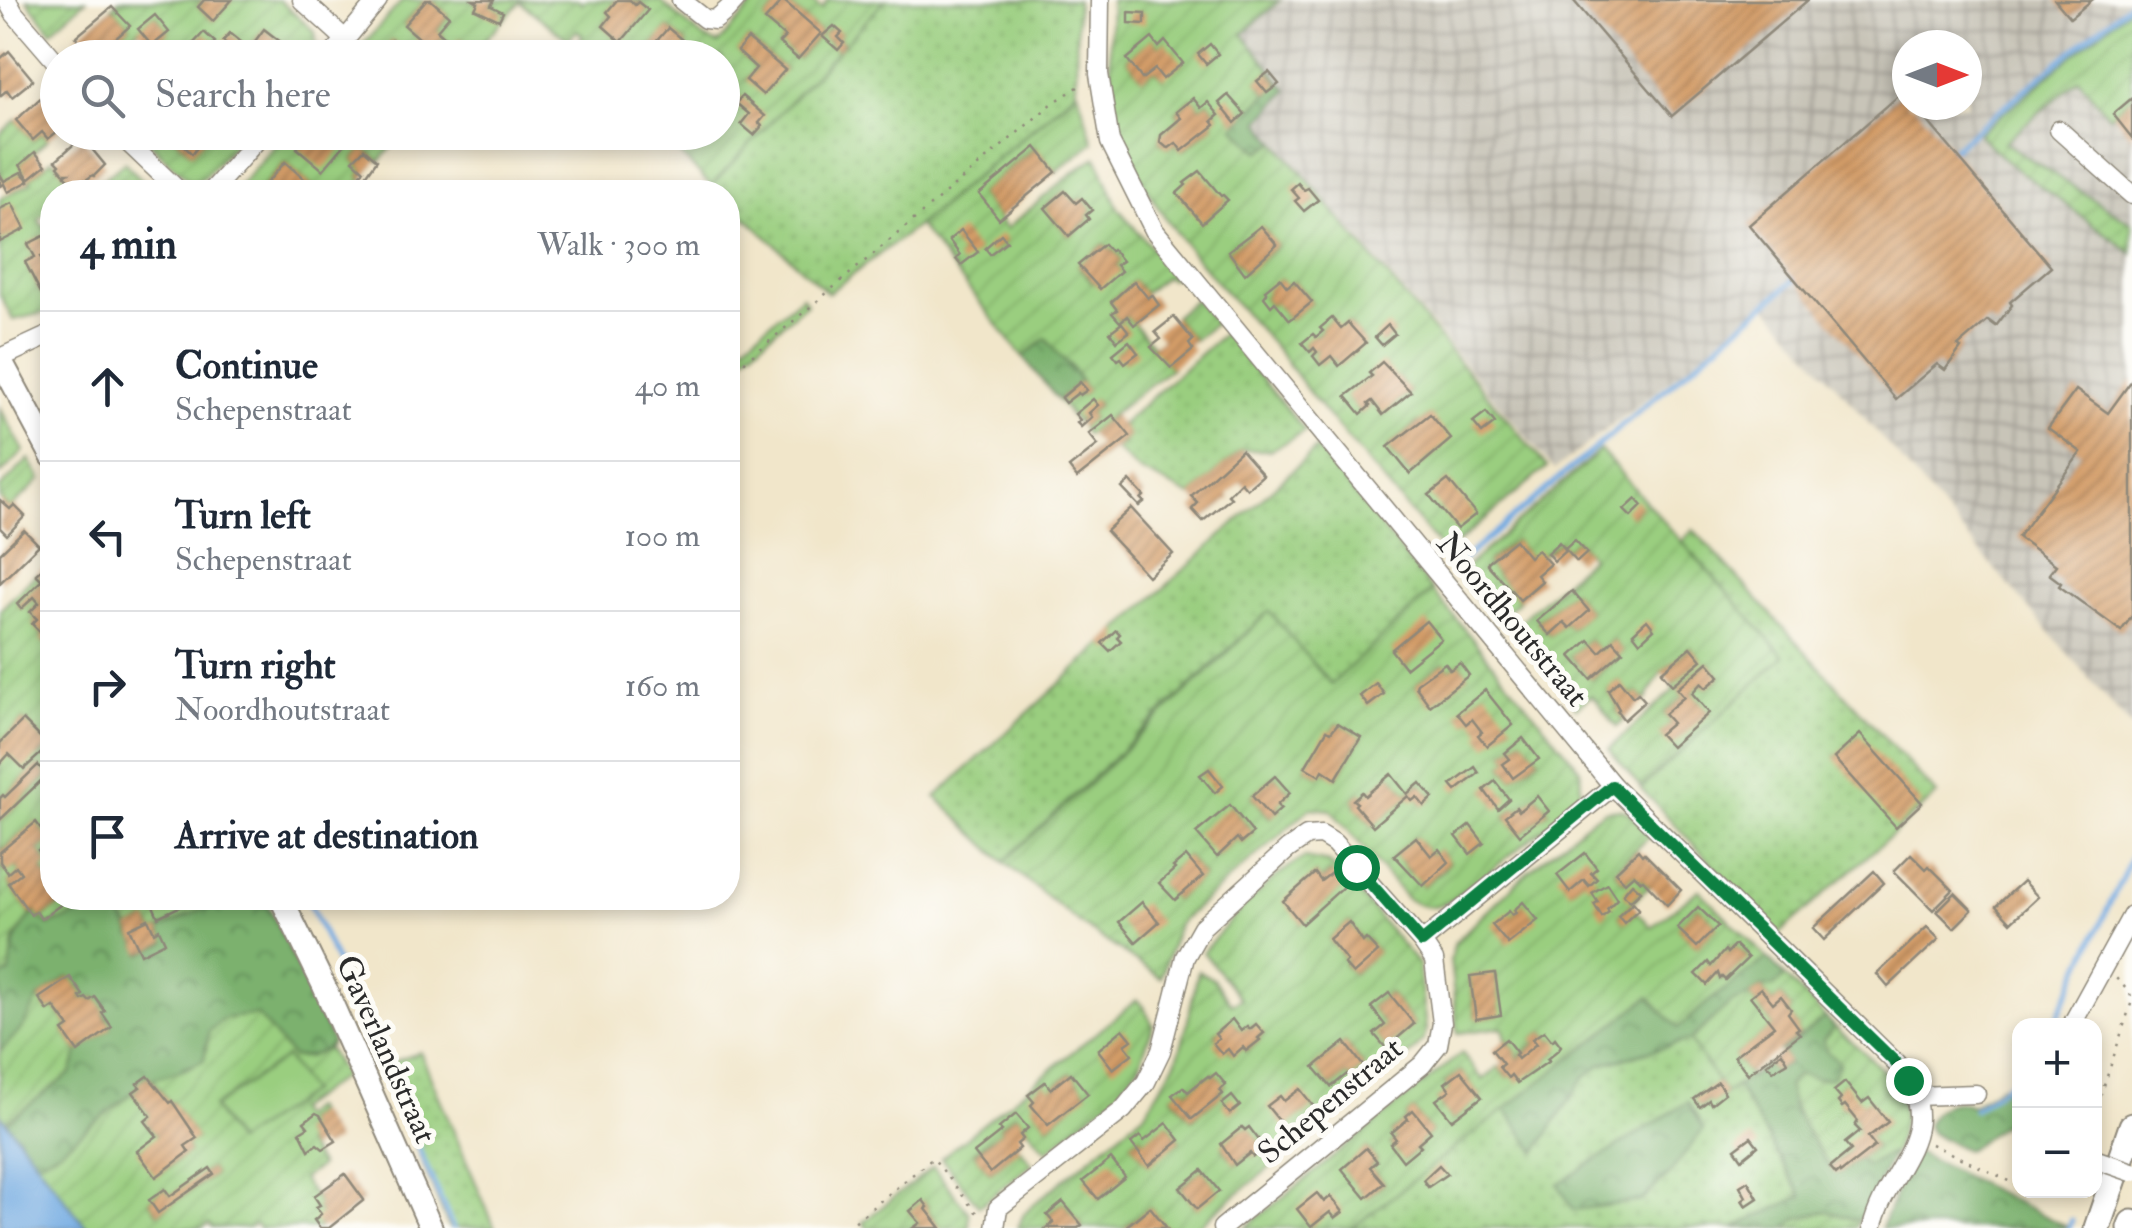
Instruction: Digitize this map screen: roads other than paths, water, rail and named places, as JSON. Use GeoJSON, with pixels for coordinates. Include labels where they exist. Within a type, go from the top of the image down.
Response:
{"type":"FeatureCollection","features":[{"type":"Feature","properties":{"kind":"highway"},"geometry":{"type":"LineString","coordinates":[[2097,1228],[2132,1126]]}},
{"type":"Feature","properties":{"kind":"main road"},"geometry":{"type":"LineString","coordinates":[[0,358],[40,433]]}},
{"type":"Feature","properties":{"kind":"main road","name":"Gaverlandstraat"},"geometry":{"type":"LineString","coordinates":[[287,910],[431,1228]]}},
{"type":"Feature","properties":{"kind":"street"},"geometry":{"type":"LineString","coordinates":[[7,0],[40,43]]}},
{"type":"Feature","properties":{"kind":"street"},"geometry":{"type":"LineString","coordinates":[[302,0],[346,40],[378,0]]}},
{"type":"Feature","properties":{"kind":"street"},"geometry":{"type":"LineString","coordinates":[[681,0],[705,19],[715,20],[736,0]]}},
{"type":"Feature","properties":{"kind":"street","name":"Noordhoutstraat"},"geometry":{"type":"LineString","coordinates":[[1100,0],[1099,74],[1110,142],[1154,230],[1612,786],[1896,1063],[1915,1096]]}},
{"type":"Feature","properties":{"kind":"street"},"geometry":{"type":"LineString","coordinates":[[2059,130],[2132,195]]}},
{"type":"Feature","properties":{"kind":"street"},"geometry":{"type":"LineString","coordinates":[[137,150],[168,180]]}},
{"type":"Feature","properties":{"kind":"street"},"geometry":{"type":"LineString","coordinates":[[221,180],[248,150]]}},
{"type":"Feature","properties":{"kind":"street"},"geometry":{"type":"LineString","coordinates":[[0,358],[40,340]]}},
{"type":"Feature","properties":{"kind":"street"},"geometry":{"type":"LineString","coordinates":[[1422,942],[1612,786]]}},
{"type":"Feature","properties":{"kind":"street","name":"Schepenstraat"},"geometry":{"type":"LineString","coordinates":[[995,1226],[998,1208],[1122,1110],[1146,1082],[1161,1051],[1184,957],[1202,926],[1288,849],[1307,836],[1321,835],[1334,842],[1434,960],[1442,1022],[1438,1045],[1422,1065],[1222,1228]]}},
{"type":"Feature","properties":{"kind":"street"},"geometry":{"type":"LineString","coordinates":[[2075,1018],[2132,916]]}},
{"type":"Feature","properties":{"kind":"street"},"geometry":{"type":"LineString","coordinates":[[1872,1228],[1916,1136],[1919,1117],[1915,1096],[1976,1094]]}},
{"type":"Feature","properties":{"kind":"street"},"geometry":{"type":"LineString","coordinates":[[2102,1162],[2132,1172]]}},
{"type":"Feature","properties":{"kind":"water"},"geometry":{"type":"Polygon","coordinates":[[[0,1114],[87,1228],[0,1228],[0,1114]]]}},
{"type":"Feature","properties":{"kind":"waterway"},"geometry":{"type":"LineString","coordinates":[[1949,152],[2132,2]]}},
{"type":"Feature","properties":{"kind":"waterway"},"geometry":{"type":"LineString","coordinates":[[1496,619],[1453,568],[1798,277]]}},
{"type":"Feature","properties":{"kind":"waterway"},"geometry":{"type":"LineString","coordinates":[[2057,1018],[2132,856]]}},
{"type":"Feature","properties":{"kind":"waterway"},"geometry":{"type":"LineString","coordinates":[[313,910],[453,1228]]}},
{"type":"Feature","properties":{"kind":"waterway"},"geometry":{"type":"LineString","coordinates":[[1974,1109],[2012,1081]]}},
{"type":"Feature","properties":{"kind":"waterway"},"geometry":{"type":"LineString","coordinates":[[2069,1228],[2072,1220]]}}]}
